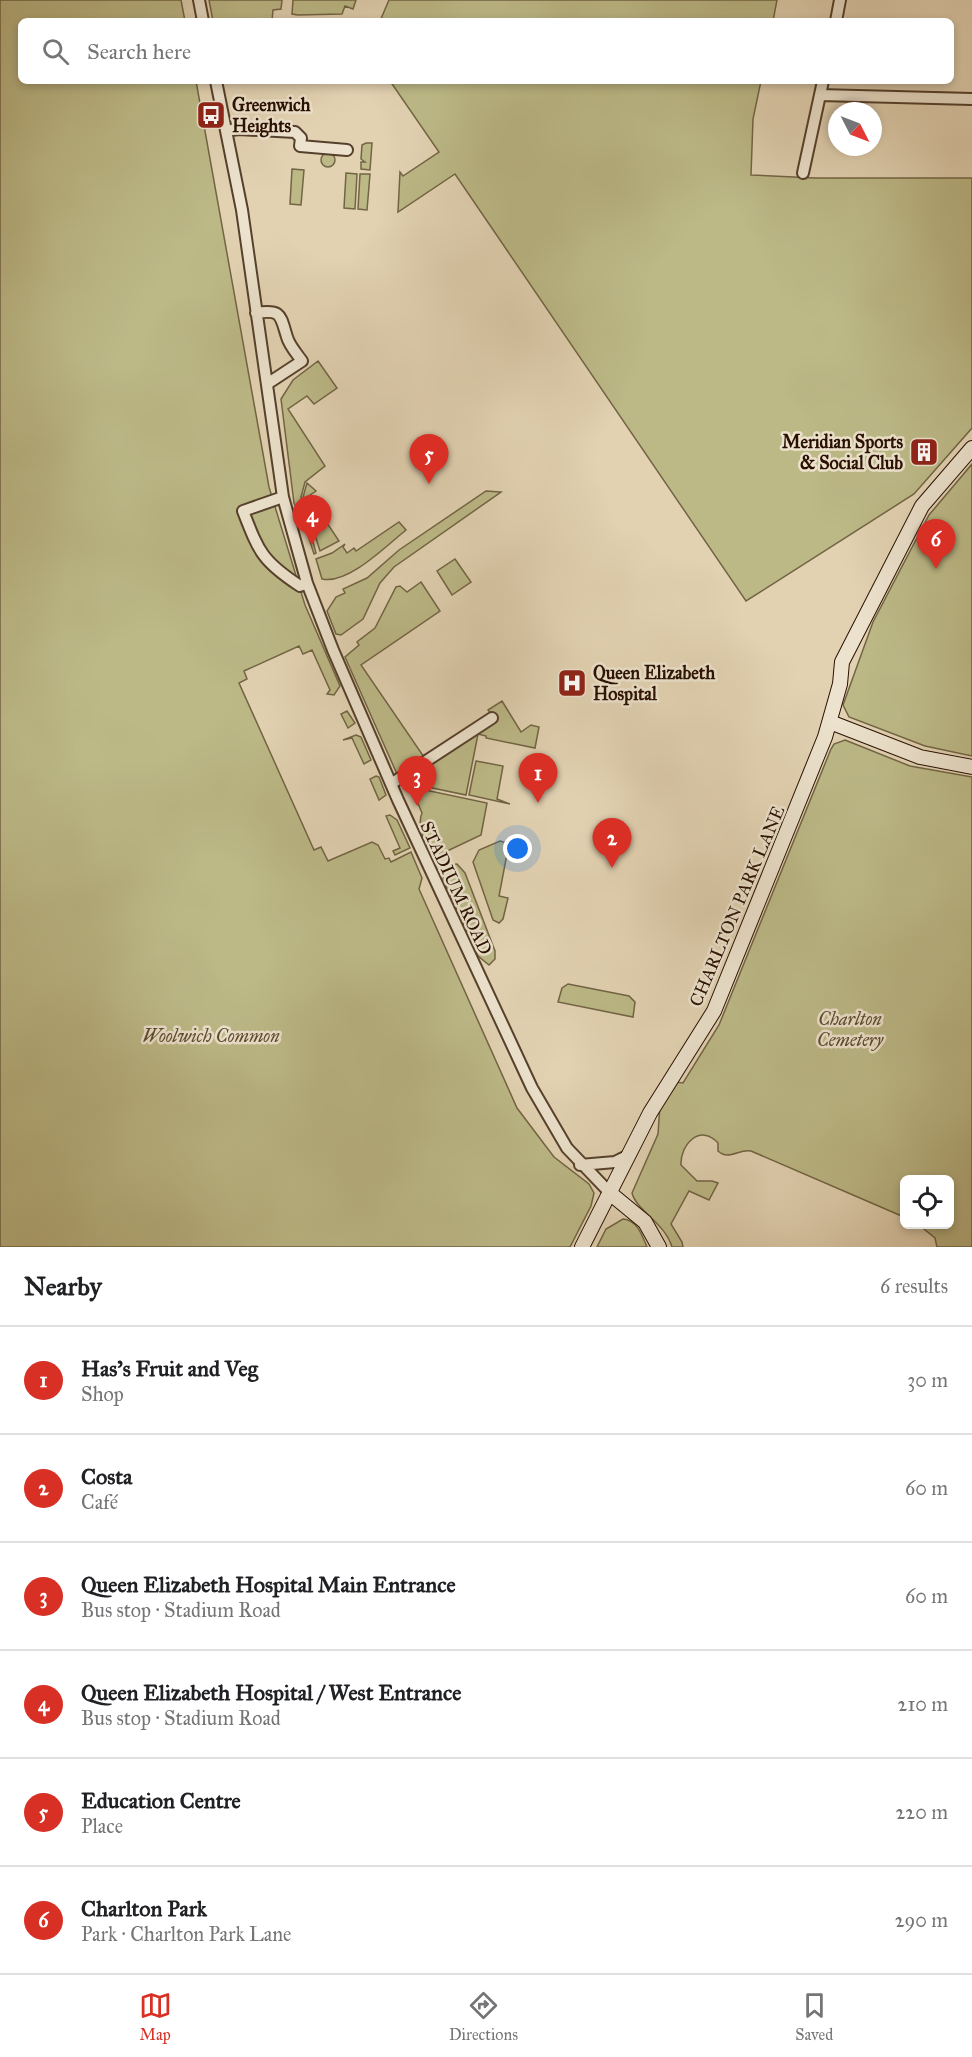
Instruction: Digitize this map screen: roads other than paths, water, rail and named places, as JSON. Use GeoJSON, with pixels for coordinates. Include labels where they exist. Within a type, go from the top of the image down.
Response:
{"type":"FeatureCollection","features":[{"type":"Feature","properties":{"kind":"street"},"geometry":{"type":"LineString","coordinates":[[199,0],[202,18]]}},
{"type":"Feature","properties":{"kind":"street"},"geometry":{"type":"LineString","coordinates":[[837,18],[840,0]]}},
{"type":"Feature","properties":{"kind":"street","name":"STADIUM ROAD"},"geometry":{"type":"LineString","coordinates":[[217,84],[244,220],[283,497],[307,583],[333,650],[391,784],[532,1088],[548,1119],[580,1165],[610,1194]]}},
{"type":"Feature","properties":{"kind":"street"},"geometry":{"type":"LineString","coordinates":[[803,172],[822,84]]}},
{"type":"Feature","properties":{"kind":"street"},"geometry":{"type":"LineString","coordinates":[[820,95],[972,99]]}},
{"type":"Feature","properties":{"kind":"street"},"geometry":{"type":"LineString","coordinates":[[226,131],[238,129],[295,132],[301,138],[300,146],[347,150]]}},
{"type":"Feature","properties":{"kind":"street"},"geometry":{"type":"LineString","coordinates":[[256,313],[272,310],[277,313],[284,322],[287,339],[302,361],[267,384]]}},
{"type":"Feature","properties":{"kind":"street","name":"CHARLTON PARK LANE"},"geometry":{"type":"LineString","coordinates":[[582,1247],[650,1113],[714,1011],[830,722],[840,684],[840,668],[922,507],[972,448]]}},
{"type":"Feature","properties":{"kind":"street"},"geometry":{"type":"LineString","coordinates":[[283,497],[243,511],[264,558],[275,569],[300,586],[307,583]]}},
{"type":"Feature","properties":{"kind":"street"},"geometry":{"type":"LineString","coordinates":[[391,784],[492,718]]}},
{"type":"Feature","properties":{"kind":"street"},"geometry":{"type":"LineString","coordinates":[[830,722],[920,757],[972,767]]}},
{"type":"Feature","properties":{"kind":"street"},"geometry":{"type":"LineString","coordinates":[[580,1165],[615,1162],[631,1153]]}},
{"type":"Feature","properties":{"kind":"street"},"geometry":{"type":"LineString","coordinates":[[610,1194],[645,1222],[659,1247]]}},
{"type":"Feature","properties":{"kind":"place","name":"Greenwich Heights"},"geometry":{"type":"Point","coordinates":[211,115]}},
{"type":"Feature","properties":{"kind":"place","name":"Meridian Sports & Social Club"},"geometry":{"type":"Point","coordinates":[924,452]}},
{"type":"Feature","properties":{"kind":"place","name":"Education Centre"},"geometry":{"type":"Point","coordinates":[429,484]}},
{"type":"Feature","properties":{"kind":"place","name":"Queen Elizabeth Hospital / West Entrance"},"geometry":{"type":"Point","coordinates":[312,545]}},
{"type":"Feature","properties":{"kind":"place","name":"Charlton Park"},"geometry":{"type":"Point","coordinates":[936,569]}},
{"type":"Feature","properties":{"kind":"place","name":"Queen Elizabeth Hospital"},"geometry":{"type":"Point","coordinates":[572,683]}},
{"type":"Feature","properties":{"kind":"place","name":"Has’s Fruit and Veg"},"geometry":{"type":"Point","coordinates":[538,803]}},
{"type":"Feature","properties":{"kind":"place","name":"Queen Elizabeth Hospital Main Entrance"},"geometry":{"type":"Point","coordinates":[417,806]}},
{"type":"Feature","properties":{"kind":"place","name":"Costa"},"geometry":{"type":"Point","coordinates":[612,868]}},
{"type":"Feature","properties":{"kind":"park label","name":"Charlton Cemetery"},"geometry":{"type":"Point","coordinates":[850,1029]}},
{"type":"Feature","properties":{"kind":"park label","name":"Woolwich Common"},"geometry":{"type":"Point","coordinates":[211,1036]}}]}
